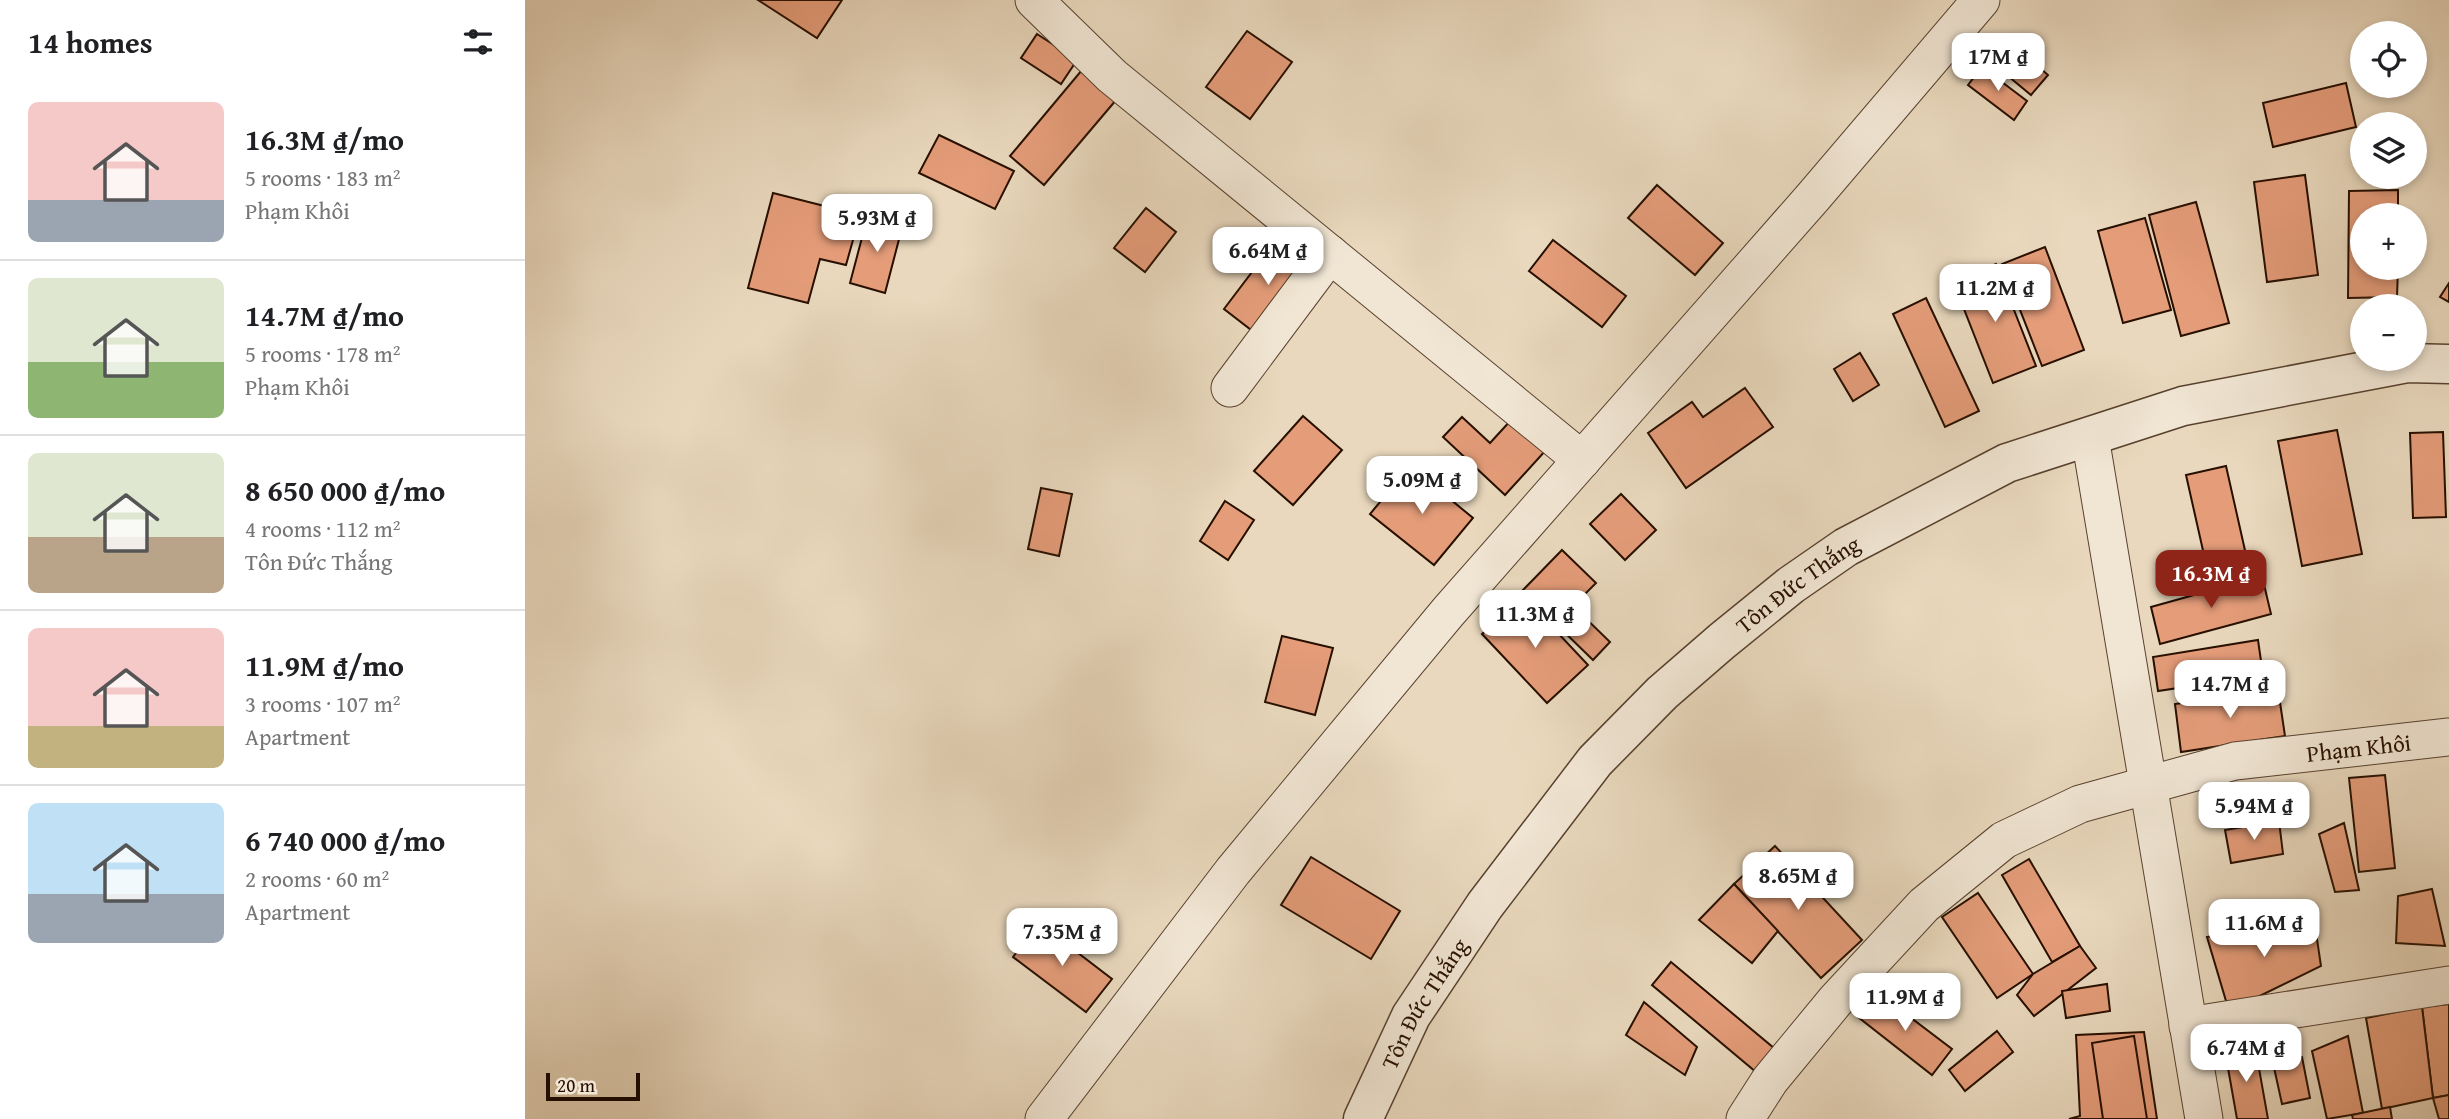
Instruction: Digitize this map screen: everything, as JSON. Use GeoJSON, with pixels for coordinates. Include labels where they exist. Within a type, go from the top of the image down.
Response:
{"type":"FeatureCollection","features":[{"type":"Feature","properties":{"kind":"street"},"geometry":{"type":"LineString","coordinates":[[1034,0],[1112,76],[1582,460]]}},
{"type":"Feature","properties":{"kind":"street"},"geometry":{"type":"LineString","coordinates":[[1044,1119],[1233,871],[1448,612],[1981,0]]}},
{"type":"Feature","properties":{"kind":"street"},"geometry":{"type":"LineString","coordinates":[[1230,388],[1330,254]]}},
{"type":"Feature","properties":{"kind":"street","name":"Tôn Đức Thắng"},"geometry":{"type":"LineString","coordinates":[[1363,1119],[1411,1016],[1485,905],[1595,761],[1663,693],[1791,585],[1846,547],[2007,463],[2183,405],[2407,363],[2449,364]]}},
{"type":"Feature","properties":{"kind":"street"},"geometry":{"type":"LineString","coordinates":[[2090,437],[2204,1119]]}},
{"type":"Feature","properties":{"kind":"street","name":"Phạm Khôi"},"geometry":{"type":"LineString","coordinates":[[1745,1119],[1770,1080],[1836,1000],[1924,905],[2004,840],[2080,804],[2235,761],[2449,737]]}},
{"type":"Feature","properties":{"kind":"street"},"geometry":{"type":"LineString","coordinates":[[2188,1026],[2449,985]]}},
{"type":"Feature","properties":{"kind":"building"},"geometry":{"type":"Polygon","coordinates":[[[758,0],[842,0],[817,38],[758,0]]]}},
{"type":"Feature","properties":{"kind":"building"},"geometry":{"type":"Polygon","coordinates":[[[1247,31],[1292,62],[1250,119],[1206,87],[1247,31]]]}},
{"type":"Feature","properties":{"kind":"building"},"geometry":{"type":"Polygon","coordinates":[[[1037,34],[1077,60],[1061,84],[1021,58],[1037,34]]]}},
{"type":"Feature","properties":{"kind":"building"},"geometry":{"type":"Polygon","coordinates":[[[2003,36],[2048,75],[2031,95],[1985,57],[2003,36]]]}},
{"type":"Feature","properties":{"kind":"building"},"geometry":{"type":"Polygon","coordinates":[[[1087,64],[1122,93],[1044,185],[1010,156],[1087,64]]]}},
{"type":"Feature","properties":{"kind":"building"},"geometry":{"type":"Polygon","coordinates":[[[1982,67],[2027,101],[2014,120],[1968,85],[1982,67]]]}},
{"type":"Feature","properties":{"kind":"building"},"geometry":{"type":"Polygon","coordinates":[[[2346,83],[2353,112],[2350,112],[2350,128],[2273,147],[2263,103],[2346,83]]]}},
{"type":"Feature","properties":{"kind":"building"},"geometry":{"type":"Polygon","coordinates":[[[939,135],[1014,171],[995,209],[919,173],[939,135]]]}},
{"type":"Feature","properties":{"kind":"building"},"geometry":{"type":"Polygon","coordinates":[[[2305,175],[2318,275],[2267,282],[2254,182],[2305,175]]]}},
{"type":"Feature","properties":{"kind":"building"},"geometry":{"type":"Polygon","coordinates":[[[1657,185],[1723,243],[1695,275],[1628,218],[1657,185]]]}},
{"type":"Feature","properties":{"kind":"building"},"geometry":{"type":"Polygon","coordinates":[[[2398,190],[2398,203],[2350,203],[2350,280],[2398,280],[2397,294],[2350,294],[2348,298],[2349,191],[2398,190]]]}},
{"type":"Feature","properties":{"kind":"building"},"geometry":{"type":"Polygon","coordinates":[[[773,193],[860,215],[846,265],[820,259],[808,303],[748,288],[773,193]]]}},
{"type":"Feature","properties":{"kind":"building"},"geometry":{"type":"Polygon","coordinates":[[[2196,202],[2229,323],[2181,336],[2149,215],[2196,202]]]}},
{"type":"Feature","properties":{"kind":"building"},"geometry":{"type":"Polygon","coordinates":[[[1146,208],[1176,232],[1145,272],[1114,248],[1146,208]]]}},
{"type":"Feature","properties":{"kind":"building"},"geometry":{"type":"Polygon","coordinates":[[[868,215],[903,224],[885,293],[850,283],[868,215]]]}},
{"type":"Feature","properties":{"kind":"building"},"geometry":{"type":"Polygon","coordinates":[[[2145,218],[2171,310],[2123,323],[2098,231],[2145,218]]]}},
{"type":"Feature","properties":{"kind":"building"},"geometry":{"type":"Polygon","coordinates":[[[1277,239],[1313,266],[1259,336],[1224,309],[1277,239]]]}},
{"type":"Feature","properties":{"kind":"building"},"geometry":{"type":"Polygon","coordinates":[[[1553,240],[1626,296],[1602,327],[1529,271],[1553,240]]]}},
{"type":"Feature","properties":{"kind":"building"},"geometry":{"type":"Polygon","coordinates":[[[2045,247],[2084,350],[2042,366],[2002,264],[2045,247]]]}},
{"type":"Feature","properties":{"kind":"building"},"geometry":{"type":"Polygon","coordinates":[[[1996,264],[2036,366],[1993,383],[1953,281],[1996,264]]]}},
{"type":"Feature","properties":{"kind":"building"},"geometry":{"type":"Polygon","coordinates":[[[2449,283],[2449,302],[2440,297],[2449,283]]]}},
{"type":"Feature","properties":{"kind":"building"},"geometry":{"type":"Polygon","coordinates":[[[1926,298],[1979,411],[1945,427],[1893,314],[1926,298]]]}},
{"type":"Feature","properties":{"kind":"building"},"geometry":{"type":"Polygon","coordinates":[[[1860,353],[1879,385],[1853,401],[1834,369],[1860,353]]]}},
{"type":"Feature","properties":{"kind":"building"},"geometry":{"type":"Polygon","coordinates":[[[1745,388],[1773,427],[1686,488],[1648,433],[1692,402],[1703,417],[1745,388]]]}},
{"type":"Feature","properties":{"kind":"building"},"geometry":{"type":"Polygon","coordinates":[[[1303,416],[1342,450],[1293,505],[1254,471],[1303,416]]]}},
{"type":"Feature","properties":{"kind":"building"},"geometry":{"type":"Polygon","coordinates":[[[1462,417],[1490,443],[1512,419],[1546,450],[1505,495],[1443,437],[1462,417]]]}},
{"type":"Feature","properties":{"kind":"building"},"geometry":{"type":"Polygon","coordinates":[[[2337,430],[2362,554],[2302,566],[2278,441],[2337,430]]]}},
{"type":"Feature","properties":{"kind":"building"},"geometry":{"type":"Polygon","coordinates":[[[2443,432],[2446,517],[2413,518],[2410,433],[2443,432]]]}},
{"type":"Feature","properties":{"kind":"building"},"geometry":{"type":"Polygon","coordinates":[[[1410,466],[1473,518],[1434,565],[1370,514],[1410,466]]]}},
{"type":"Feature","properties":{"kind":"building"},"geometry":{"type":"Polygon","coordinates":[[[2226,466],[2251,577],[2211,586],[2186,475],[2226,466]]]}},
{"type":"Feature","properties":{"kind":"building"},"geometry":{"type":"Polygon","coordinates":[[[1041,488],[1072,494],[1059,556],[1028,549],[1041,488]]]}},
{"type":"Feature","properties":{"kind":"building"},"geometry":{"type":"Polygon","coordinates":[[[1621,494],[1656,530],[1625,560],[1590,524],[1621,494]]]}},
{"type":"Feature","properties":{"kind":"building"},"geometry":{"type":"Polygon","coordinates":[[[1225,501],[1254,520],[1228,560],[1200,541],[1225,501]]]}},
{"type":"Feature","properties":{"kind":"building"},"geometry":{"type":"Polygon","coordinates":[[[1562,550],[1596,583],[1573,606],[1610,642],[1593,660],[1522,591],[1562,550]]]}},
{"type":"Feature","properties":{"kind":"building"},"geometry":{"type":"Polygon","coordinates":[[[2262,576],[2271,614],[2160,644],[2151,607],[2262,576]]]}},
{"type":"Feature","properties":{"kind":"building"},"geometry":{"type":"Polygon","coordinates":[[[1523,596],[1588,665],[1547,703],[1482,634],[1523,596]]]}},
{"type":"Feature","properties":{"kind":"building"},"geometry":{"type":"Polygon","coordinates":[[[1282,636],[1333,648],[1315,715],[1265,702],[1282,636]]]}},
{"type":"Feature","properties":{"kind":"building"},"geometry":{"type":"Polygon","coordinates":[[[2258,640],[2263,675],[2158,691],[2153,657],[2258,640]]]}},
{"type":"Feature","properties":{"kind":"building"},"geometry":{"type":"Polygon","coordinates":[[[2278,689],[2285,736],[2181,752],[2175,704],[2278,689]]]}},
{"type":"Feature","properties":{"kind":"building"},"geometry":{"type":"Polygon","coordinates":[[[2385,775],[2395,868],[2359,872],[2349,778],[2385,775]]]}},
{"type":"Feature","properties":{"kind":"building"},"geometry":{"type":"Polygon","coordinates":[[[2279,821],[2283,854],[2231,863],[2225,830],[2279,821]]]}},
{"type":"Feature","properties":{"kind":"building"},"geometry":{"type":"Polygon","coordinates":[[[2344,823],[2359,890],[2335,892],[2319,834],[2344,823]]]}},
{"type":"Feature","properties":{"kind":"building"},"geometry":{"type":"Polygon","coordinates":[[[1775,846],[1862,940],[1821,978],[1734,884],[1775,846]]]}},
{"type":"Feature","properties":{"kind":"building"},"geometry":{"type":"Polygon","coordinates":[[[1311,857],[1400,911],[1371,959],[1281,905],[1311,857]]]}},
{"type":"Feature","properties":{"kind":"building"},"geometry":{"type":"Polygon","coordinates":[[[2029,859],[2080,946],[2052,962],[2002,875],[2029,859]]]}},
{"type":"Feature","properties":{"kind":"building"},"geometry":{"type":"Polygon","coordinates":[[[1734,884],[1778,931],[1752,963],[1699,920],[1734,884]]]}},
{"type":"Feature","properties":{"kind":"building"},"geometry":{"type":"Polygon","coordinates":[[[2432,889],[2445,946],[2396,943],[2398,896],[2432,889]]]}},
{"type":"Feature","properties":{"kind":"building"},"geometry":{"type":"Polygon","coordinates":[[[1978,893],[2033,974],[1997,998],[1942,917],[1978,893]]]}},
{"type":"Feature","properties":{"kind":"building"},"geometry":{"type":"Polygon","coordinates":[[[2314,919],[2321,966],[2229,1011],[2207,937],[2314,919]]]}},
{"type":"Feature","properties":{"kind":"building"},"geometry":{"type":"Polygon","coordinates":[[[1039,923],[1112,979],[1086,1012],[1013,957],[1039,923]]]}},
{"type":"Feature","properties":{"kind":"building"},"geometry":{"type":"Polygon","coordinates":[[[2080,946],[2096,968],[2034,1016],[2017,995],[2033,974],[2080,946]]]}},
{"type":"Feature","properties":{"kind":"building"},"geometry":{"type":"Polygon","coordinates":[[[1671,962],[1775,1049],[1756,1072],[1652,985],[1671,962]]]}},
{"type":"Feature","properties":{"kind":"building"},"geometry":{"type":"Polygon","coordinates":[[[2107,984],[2110,1011],[2066,1018],[2062,991],[2107,984]]]}},
{"type":"Feature","properties":{"kind":"building"},"geometry":{"type":"Polygon","coordinates":[[[1877,992],[1952,1049],[1932,1075],[1858,1017],[1877,992]]]}},
{"type":"Feature","properties":{"kind":"building"},"geometry":{"type":"Polygon","coordinates":[[[1644,1002],[1697,1047],[1685,1075],[1626,1035],[1644,1002]]]}},
{"type":"Feature","properties":{"kind":"building"},"geometry":{"type":"Polygon","coordinates":[[[2449,1004],[2449,1095],[2433,1098],[2422,1007],[2449,1004]]]}},
{"type":"Feature","properties":{"kind":"building"},"geometry":{"type":"Polygon","coordinates":[[[2422,1007],[2433,1098],[2382,1109],[2366,1018],[2422,1007]]]}},
{"type":"Feature","properties":{"kind":"building"},"geometry":{"type":"Polygon","coordinates":[[[1997,1031],[2013,1052],[1965,1091],[1949,1070],[1997,1031]]]}},
{"type":"Feature","properties":{"kind":"building"},"geometry":{"type":"Polygon","coordinates":[[[2144,1032],[2157,1119],[2069,1119],[2080,1116],[2076,1035],[2144,1032]]]}},
{"type":"Feature","properties":{"kind":"building"},"geometry":{"type":"Polygon","coordinates":[[[2134,1036],[2147,1119],[2103,1119],[2092,1043],[2134,1036]]]}},
{"type":"Feature","properties":{"kind":"building"},"geometry":{"type":"Polygon","coordinates":[[[2348,1036],[2363,1113],[2327,1119],[2312,1051],[2348,1036]]]}},
{"type":"Feature","properties":{"kind":"building"},"geometry":{"type":"Polygon","coordinates":[[[2255,1046],[2268,1119],[2237,1119],[2225,1051],[2255,1046]]]}},
{"type":"Feature","properties":{"kind":"building"},"geometry":{"type":"Polygon","coordinates":[[[2302,1057],[2310,1098],[2282,1104],[2273,1063],[2302,1057]]]}},
{"type":"Feature","properties":{"kind":"building"},"geometry":{"type":"Polygon","coordinates":[[[2449,1095],[2449,1119],[2439,1119],[2433,1098],[2449,1095]]]}},
{"type":"Feature","properties":{"kind":"building"},"geometry":{"type":"Polygon","coordinates":[[[2390,1107],[2392,1119],[2353,1119],[2352,1115],[2390,1107]]]}}]}
